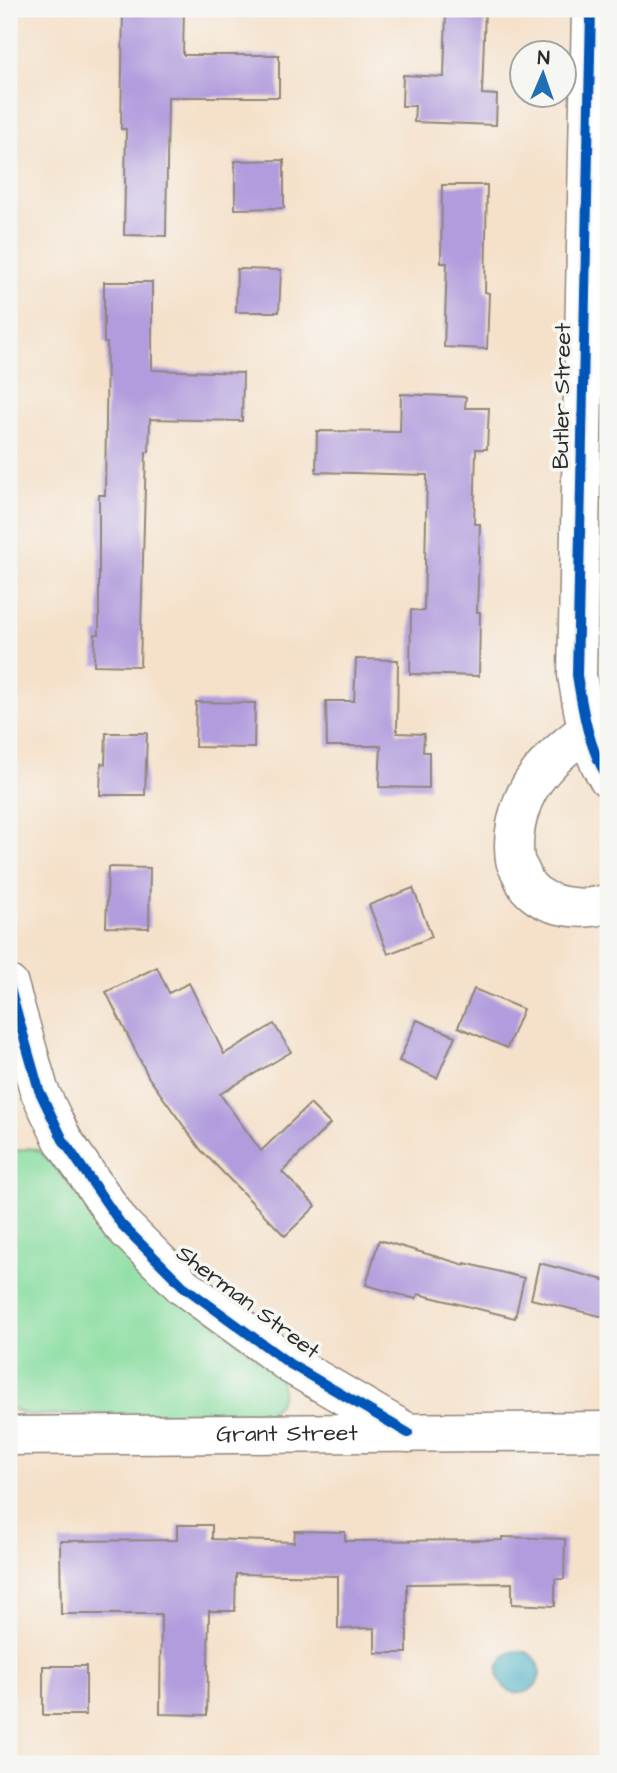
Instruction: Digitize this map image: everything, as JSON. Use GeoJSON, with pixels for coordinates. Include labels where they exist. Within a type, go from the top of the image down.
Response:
{"type":"FeatureCollection","features":[{"type":"Feature","properties":{"kind":"street","name":"Butler Street"},"geometry":{"type":"LineString","coordinates":[[591,9],[577,674],[587,730],[608,778]]}},
{"type":"Feature","properties":{"kind":"street"},"geometry":{"type":"LineString","coordinates":[[587,730],[563,748],[524,798],[515,830],[514,861],[528,888],[545,899],[568,907],[598,907],[608,904]]}},
{"type":"Feature","properties":{"kind":"street","name":"Sherman Street"},"geometry":{"type":"LineString","coordinates":[[9,985],[39,1090],[63,1140],[121,1224],[183,1286],[290,1364],[408,1433]]}},
{"type":"Feature","properties":{"kind":"street","name":"Grant Street"},"geometry":{"type":"LineString","coordinates":[[9,1436],[608,1431]]}},
{"type":"Feature","properties":{"kind":"green space"},"geometry":{"type":"Polygon","coordinates":[[[30,1148],[40,1151],[122,1244],[277,1375],[282,1385],[282,1395],[269,1412],[28,1415],[9,1408],[9,1156],[13,1152],[30,1148]]]}},
{"type":"Feature","properties":{"kind":"water"},"geometry":{"type":"Polygon","coordinates":[[[519,1651],[534,1657],[540,1672],[534,1687],[519,1693],[504,1687],[498,1672],[504,1657],[519,1651]]]}},
{"type":"Feature","properties":{"kind":"building"},"geometry":{"type":"Polygon","coordinates":[[[123,9],[184,9],[183,55],[279,55],[279,97],[168,97],[166,236],[124,235],[126,129],[121,129],[123,9]]]}},
{"type":"Feature","properties":{"kind":"building"},"geometry":{"type":"Polygon","coordinates":[[[446,9],[485,9],[482,94],[497,95],[496,125],[414,122],[415,106],[402,106],[403,75],[444,77],[446,9]]]}},
{"type":"Feature","properties":{"kind":"building"},"geometry":{"type":"Polygon","coordinates":[[[284,160],[284,208],[235,209],[235,161],[284,160]]]}},
{"type":"Feature","properties":{"kind":"building"},"geometry":{"type":"Polygon","coordinates":[[[442,185],[487,185],[487,349],[444,347],[447,263],[441,263],[442,185]]]}},
{"type":"Feature","properties":{"kind":"building"},"geometry":{"type":"Polygon","coordinates":[[[237,269],[281,270],[279,312],[236,312],[237,269]]]}},
{"type":"Feature","properties":{"kind":"building"},"geometry":{"type":"Polygon","coordinates":[[[104,282],[152,282],[152,370],[243,373],[242,421],[150,419],[149,452],[146,452],[140,666],[94,665],[95,634],[99,634],[99,495],[105,495],[107,343],[104,343],[104,282]]]}},
{"type":"Feature","properties":{"kind":"building"},"geometry":{"type":"Polygon","coordinates":[[[401,394],[466,397],[465,408],[489,408],[487,449],[476,449],[474,524],[480,524],[477,612],[480,612],[479,676],[410,674],[411,610],[424,611],[427,475],[316,472],[317,431],[400,432],[401,394]]]}},
{"type":"Feature","properties":{"kind":"building"},"geometry":{"type":"Polygon","coordinates":[[[356,659],[398,660],[397,733],[424,734],[423,752],[429,752],[429,788],[379,787],[381,746],[327,746],[326,701],[354,701],[356,659]]]}},
{"type":"Feature","properties":{"kind":"building"},"geometry":{"type":"Polygon","coordinates":[[[196,702],[255,703],[254,748],[195,747],[196,702]]]}},
{"type":"Feature","properties":{"kind":"building"},"geometry":{"type":"Polygon","coordinates":[[[106,733],[147,733],[145,795],[100,795],[106,733]]]}},
{"type":"Feature","properties":{"kind":"building"},"geometry":{"type":"Polygon","coordinates":[[[108,867],[150,868],[149,928],[106,927],[108,867]]]}},
{"type":"Feature","properties":{"kind":"building"},"geometry":{"type":"Polygon","coordinates":[[[413,888],[432,937],[388,954],[369,905],[413,888]]]}},
{"type":"Feature","properties":{"kind":"building"},"geometry":{"type":"Polygon","coordinates":[[[157,967],[169,993],[189,983],[224,1054],[274,1024],[291,1052],[220,1094],[261,1151],[310,1104],[330,1124],[282,1172],[316,1206],[285,1236],[201,1150],[149,1078],[106,992],[157,967]]]}},
{"type":"Feature","properties":{"kind":"building"},"geometry":{"type":"Polygon","coordinates":[[[474,989],[523,1009],[507,1048],[458,1027],[474,989]]]}},
{"type":"Feature","properties":{"kind":"building"},"geometry":{"type":"Polygon","coordinates":[[[417,1020],[455,1036],[437,1078],[399,1061],[417,1020]]]}},
{"type":"Feature","properties":{"kind":"building"},"geometry":{"type":"Polygon","coordinates":[[[379,1240],[465,1265],[524,1278],[515,1318],[418,1294],[416,1299],[366,1285],[379,1240]]]}},
{"type":"Feature","properties":{"kind":"building"},"geometry":{"type":"Polygon","coordinates":[[[539,1263],[608,1281],[608,1318],[531,1299],[539,1263]]]}},
{"type":"Feature","properties":{"kind":"building"},"geometry":{"type":"Polygon","coordinates":[[[177,1525],[212,1525],[212,1539],[294,1542],[295,1531],[345,1532],[345,1541],[502,1540],[502,1537],[565,1539],[564,1579],[555,1579],[555,1606],[512,1604],[512,1583],[407,1584],[407,1653],[375,1653],[375,1628],[338,1629],[338,1576],[236,1574],[235,1611],[209,1611],[207,1715],[160,1714],[161,1614],[61,1614],[60,1541],[177,1540],[177,1525]]]}},
{"type":"Feature","properties":{"kind":"building"},"geometry":{"type":"Polygon","coordinates":[[[43,1666],[86,1666],[86,1715],[43,1715],[43,1666]]]}},
{"type":"Feature","properties":{"kind":"cycle path"},"geometry":{"type":"LineString","coordinates":[[591,9],[577,675],[591,741],[608,778]]}},
{"type":"Feature","properties":{"kind":"cycle path"},"geometry":{"type":"LineString","coordinates":[[9,985],[39,1090],[63,1140],[121,1224],[183,1286],[290,1364],[408,1433]]}}]}
